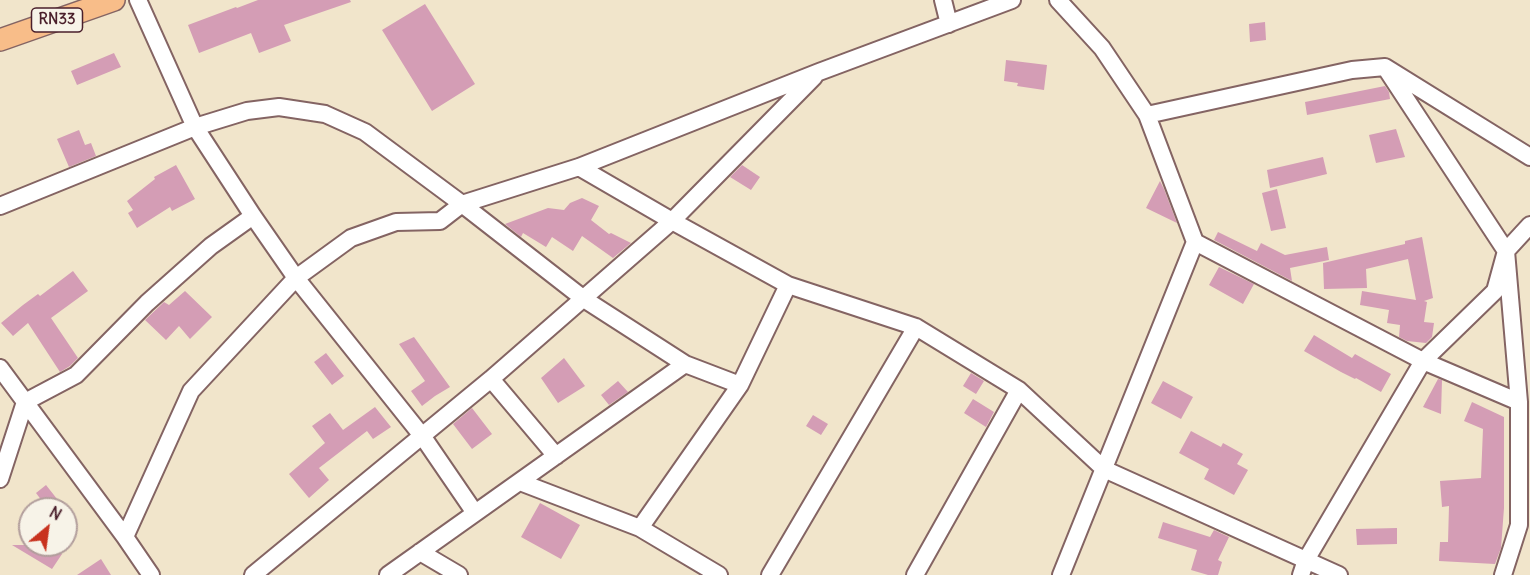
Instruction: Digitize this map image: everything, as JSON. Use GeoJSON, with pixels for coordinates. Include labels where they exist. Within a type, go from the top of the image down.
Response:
{"type":"FeatureCollection","features":[{"type":"Feature","properties":{"kind":"main road","name":"RN33"},"geometry":{"type":"LineString","coordinates":[[0,40],[114,0]]}},
{"type":"Feature","properties":{"kind":"street"},"geometry":{"type":"LineString","coordinates":[[138,0],[195,127],[253,216],[296,278],[423,437],[475,513]]}},
{"type":"Feature","properties":{"kind":"street"},"geometry":{"type":"LineString","coordinates":[[943,0],[949,24]]}},
{"type":"Feature","properties":{"kind":"street"},"geometry":{"type":"LineString","coordinates":[[126,537],[191,391],[296,278],[351,238],[396,222],[440,221],[462,204],[579,167],[819,72],[1012,0]]}},
{"type":"Feature","properties":{"kind":"street"},"geometry":{"type":"LineString","coordinates":[[1058,0],[1102,48],[1147,115],[1195,242],[1423,361],[1519,402]]}},
{"type":"Feature","properties":{"kind":"street"},"geometry":{"type":"LineString","coordinates":[[1147,115],[1352,70],[1386,67],[1530,158]]}},
{"type":"Feature","properties":{"kind":"street"},"geometry":{"type":"LineString","coordinates":[[1386,67],[1506,251],[1519,402],[1519,525],[1503,575]]}},
{"type":"Feature","properties":{"kind":"street"},"geometry":{"type":"LineString","coordinates":[[253,575],[423,437],[672,221],[819,72]]}},
{"type":"Feature","properties":{"kind":"street"},"geometry":{"type":"LineString","coordinates":[[0,206],[195,127],[247,111],[279,107],[325,114],[365,132],[584,299],[685,364],[740,385]]}},
{"type":"Feature","properties":{"kind":"street"},"geometry":{"type":"LineString","coordinates":[[579,167],[788,285],[916,327],[1019,390],[1104,469],[1303,568],[1339,575]]}},
{"type":"Feature","properties":{"kind":"street"},"geometry":{"type":"LineString","coordinates":[[0,479],[25,402],[76,375],[147,303],[210,246],[253,216]]}},
{"type":"Feature","properties":{"kind":"street"},"geometry":{"type":"LineString","coordinates":[[1303,568],[1423,361],[1495,291],[1506,251],[1530,225]]}},
{"type":"Feature","properties":{"kind":"street"},"geometry":{"type":"LineString","coordinates":[[1060,575],[1195,242]]}},
{"type":"Feature","properties":{"kind":"street"},"geometry":{"type":"LineString","coordinates":[[640,528],[740,385],[788,285]]}},
{"type":"Feature","properties":{"kind":"street"},"geometry":{"type":"LineString","coordinates":[[770,575],[916,327]]}},
{"type":"Feature","properties":{"kind":"street"},"geometry":{"type":"LineString","coordinates":[[388,575],[685,364]]}},
{"type":"Feature","properties":{"kind":"street"},"geometry":{"type":"LineString","coordinates":[[0,368],[126,537],[151,575]]}},
{"type":"Feature","properties":{"kind":"street"},"geometry":{"type":"LineString","coordinates":[[491,379],[556,456]]}},
{"type":"Feature","properties":{"kind":"street"},"geometry":{"type":"LineString","coordinates":[[915,575],[1019,390]]}},
{"type":"Feature","properties":{"kind":"street"},"geometry":{"type":"LineString","coordinates":[[520,482],[640,528],[719,575]]}},
{"type":"Feature","properties":{"kind":"street"},"geometry":{"type":"LineString","coordinates":[[420,552],[459,575]]}},
{"type":"Feature","properties":{"kind":"building"},"geometry":{"type":"Polygon","coordinates":[[[258,0],[350,0],[351,2],[284,25],[291,41],[259,53],[251,33],[199,53],[188,25],[258,0]]]}},
{"type":"Feature","properties":{"kind":"building"},"geometry":{"type":"Polygon","coordinates":[[[425,4],[475,84],[432,111],[382,30],[425,4]]]}},
{"type":"Feature","properties":{"kind":"building"},"geometry":{"type":"Polygon","coordinates":[[[1265,22],[1266,40],[1250,42],[1249,24],[1265,22]]]}},
{"type":"Feature","properties":{"kind":"building"},"geometry":{"type":"Polygon","coordinates":[[[114,53],[121,67],[77,85],[71,71],[114,53]]]}},
{"type":"Feature","properties":{"kind":"building"},"geometry":{"type":"Polygon","coordinates":[[[1006,60],[1047,65],[1044,90],[1017,86],[1018,83],[1004,81],[1006,60]]]}},
{"type":"Feature","properties":{"kind":"building"},"geometry":{"type":"Polygon","coordinates":[[[1385,86],[1390,99],[1307,115],[1305,102],[1385,86]]]}},
{"type":"Feature","properties":{"kind":"building"},"geometry":{"type":"Polygon","coordinates":[[[1396,129],[1405,157],[1376,163],[1369,135],[1396,129]]]}},
{"type":"Feature","properties":{"kind":"building"},"geometry":{"type":"Polygon","coordinates":[[[79,130],[85,145],[91,143],[96,156],[69,167],[57,139],[79,130]]]}},
{"type":"Feature","properties":{"kind":"building"},"geometry":{"type":"Polygon","coordinates":[[[1323,157],[1327,174],[1270,188],[1267,170],[1323,157]]]}},
{"type":"Feature","properties":{"kind":"building"},"geometry":{"type":"Polygon","coordinates":[[[176,165],[195,199],[172,211],[170,207],[137,228],[128,213],[133,210],[127,201],[155,179],[154,177],[176,165]]]}},
{"type":"Feature","properties":{"kind":"building"},"geometry":{"type":"Polygon","coordinates":[[[742,165],[760,177],[751,190],[730,177],[742,165]]]}},
{"type":"Feature","properties":{"kind":"building"},"geometry":{"type":"Polygon","coordinates":[[[1160,181],[1164,189],[1177,223],[1146,208],[1160,181]]]}},
{"type":"Feature","properties":{"kind":"building"},"geometry":{"type":"Polygon","coordinates":[[[1277,189],[1286,228],[1271,231],[1262,193],[1277,189]]]}},
{"type":"Feature","properties":{"kind":"building"},"geometry":{"type":"Polygon","coordinates":[[[582,198],[599,206],[591,220],[609,234],[631,243],[613,258],[582,236],[573,251],[552,237],[546,247],[523,233],[521,237],[505,224],[548,208],[564,210],[570,203],[582,198]]]}},
{"type":"Feature","properties":{"kind":"building"},"geometry":{"type":"Polygon","coordinates":[[[1218,232],[1257,251],[1261,243],[1285,255],[1327,247],[1329,260],[1290,268],[1292,281],[1214,240],[1218,232]]]}},
{"type":"Feature","properties":{"kind":"building"},"geometry":{"type":"Polygon","coordinates":[[[1422,237],[1433,298],[1424,301],[1427,302],[1424,322],[1434,323],[1432,337],[1426,343],[1407,341],[1399,337],[1400,325],[1387,323],[1389,310],[1360,305],[1362,291],[1416,300],[1408,259],[1366,269],[1367,288],[1324,289],[1323,263],[1405,244],[1405,241],[1422,237]]]}},
{"type":"Feature","properties":{"kind":"building"},"geometry":{"type":"Polygon","coordinates":[[[1219,267],[1254,284],[1243,304],[1209,285],[1219,267]]]}},
{"type":"Feature","properties":{"kind":"building"},"geometry":{"type":"Polygon","coordinates":[[[73,271],[88,291],[51,318],[78,358],[60,372],[28,323],[13,336],[1,323],[38,294],[40,296],[73,271]]]}},
{"type":"Feature","properties":{"kind":"building"},"geometry":{"type":"Polygon","coordinates":[[[185,291],[212,317],[190,339],[179,326],[166,340],[145,320],[164,302],[169,305],[185,291]]]}},
{"type":"Feature","properties":{"kind":"building"},"geometry":{"type":"Polygon","coordinates":[[[1314,335],[1352,358],[1355,354],[1391,374],[1381,392],[1304,351],[1314,335]]]}},
{"type":"Feature","properties":{"kind":"building"},"geometry":{"type":"Polygon","coordinates":[[[414,337],[450,387],[422,406],[411,391],[425,381],[399,344],[414,337]]]}},
{"type":"Feature","properties":{"kind":"building"},"geometry":{"type":"Polygon","coordinates":[[[326,353],[344,376],[332,385],[314,362],[326,353]]]}},
{"type":"Feature","properties":{"kind":"building"},"geometry":{"type":"Polygon","coordinates":[[[564,358],[585,386],[558,403],[541,378],[564,358]]]}},
{"type":"Feature","properties":{"kind":"building"},"geometry":{"type":"Polygon","coordinates":[[[971,373],[984,381],[976,394],[963,386],[971,373]]]}},
{"type":"Feature","properties":{"kind":"building"},"geometry":{"type":"Polygon","coordinates":[[[1438,379],[1442,380],[1441,414],[1423,407],[1438,379]]]}},
{"type":"Feature","properties":{"kind":"building"},"geometry":{"type":"Polygon","coordinates":[[[618,381],[628,392],[609,405],[601,395],[618,381]]]}},
{"type":"Feature","properties":{"kind":"building"},"geometry":{"type":"Polygon","coordinates":[[[1163,381],[1193,397],[1181,419],[1151,403],[1163,381]]]}},
{"type":"Feature","properties":{"kind":"building"},"geometry":{"type":"Polygon","coordinates":[[[973,399],[994,412],[986,427],[964,413],[973,399]]]}},
{"type":"Feature","properties":{"kind":"building"},"geometry":{"type":"Polygon","coordinates":[[[1472,402],[1504,417],[1504,508],[1501,548],[1495,564],[1439,561],[1440,542],[1448,542],[1449,506],[1442,507],[1440,481],[1481,478],[1483,429],[1464,421],[1472,402]]]}},
{"type":"Feature","properties":{"kind":"building"},"geometry":{"type":"Polygon","coordinates":[[[375,407],[391,427],[373,439],[367,431],[319,468],[329,480],[309,498],[289,474],[325,443],[312,426],[330,413],[343,430],[375,407]]]}},
{"type":"Feature","properties":{"kind":"building"},"geometry":{"type":"Polygon","coordinates":[[[472,408],[492,434],[472,449],[453,424],[472,408]]]}},
{"type":"Feature","properties":{"kind":"building"},"geometry":{"type":"Polygon","coordinates":[[[813,415],[828,424],[821,435],[806,426],[813,415]]]}},
{"type":"Feature","properties":{"kind":"building"},"geometry":{"type":"Polygon","coordinates":[[[1191,431],[1221,447],[1223,443],[1243,454],[1237,464],[1248,470],[1234,495],[1204,479],[1209,469],[1179,453],[1191,431]]]}},
{"type":"Feature","properties":{"kind":"building"},"geometry":{"type":"Polygon","coordinates":[[[46,485],[56,497],[39,497],[36,493],[46,485]]]}},
{"type":"Feature","properties":{"kind":"building"},"geometry":{"type":"Polygon","coordinates":[[[540,503],[580,525],[561,559],[521,537],[540,503]]]}},
{"type":"Feature","properties":{"kind":"building"},"geometry":{"type":"Polygon","coordinates":[[[1163,522],[1210,537],[1214,530],[1229,537],[1218,560],[1222,562],[1218,575],[1208,575],[1191,570],[1197,550],[1158,538],[1163,522]]]}},
{"type":"Feature","properties":{"kind":"building"},"geometry":{"type":"Polygon","coordinates":[[[1397,528],[1397,544],[1357,545],[1356,529],[1397,528]]]}},
{"type":"Feature","properties":{"kind":"building"},"geometry":{"type":"Polygon","coordinates":[[[32,557],[60,557],[52,569],[32,557]]]}},
{"type":"Feature","properties":{"kind":"building"},"geometry":{"type":"Polygon","coordinates":[[[101,559],[111,575],[77,575],[101,559]]]}}]}
